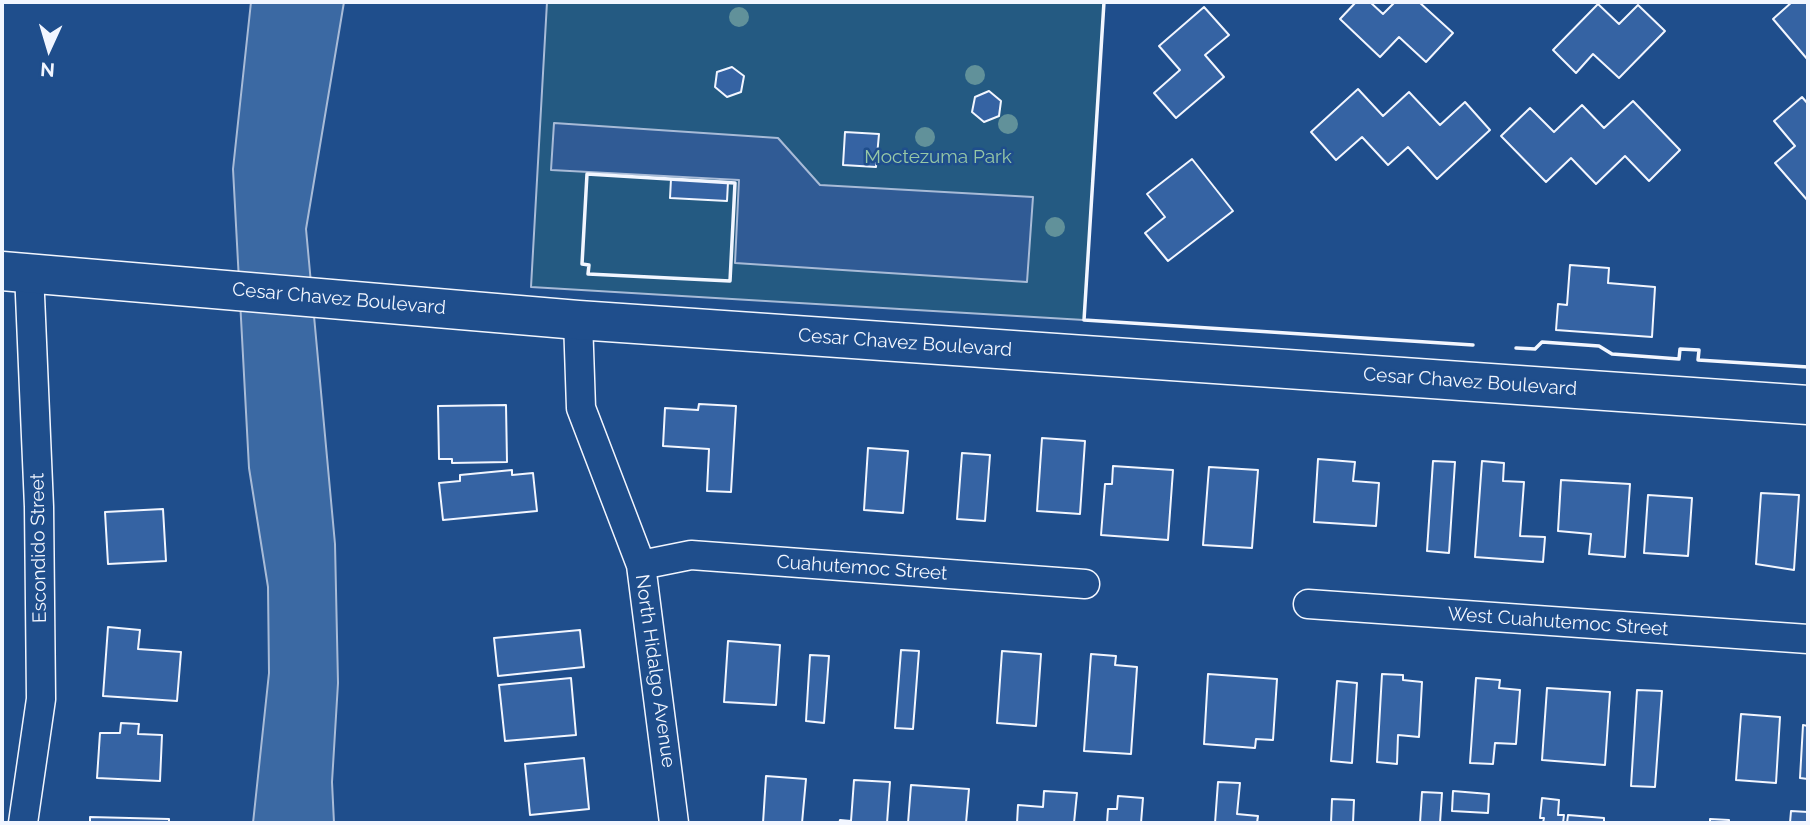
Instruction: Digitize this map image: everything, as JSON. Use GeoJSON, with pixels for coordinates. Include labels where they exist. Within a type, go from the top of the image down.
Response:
{"type":"FeatureCollection","features":[{"type":"Feature","properties":{"kind":"street","name":"Cesar Chavez Boulevard"},"geometry":{"type":"LineString","coordinates":[[15,272],[578,320],[1808,405]]}},
{"type":"Feature","properties":{"kind":"street","name":"Escondido Street"},"geometry":{"type":"LineString","coordinates":[[15,272],[39,507],[40,699],[23,823]]}},
{"type":"Feature","properties":{"kind":"street","name":"North Hidalgo Avenue"},"geometry":{"type":"LineString","coordinates":[[578,320],[581,408],[640,565],[674,823]]}},
{"type":"Feature","properties":{"kind":"street","name":"Cuahutemoc Street"},"geometry":{"type":"LineString","coordinates":[[640,565],[691,555],[1085,584]]}},
{"type":"Feature","properties":{"kind":"street","name":"West Cuahutemoc Street"},"geometry":{"type":"LineString","coordinates":[[1308,604],[1808,639]]}},
{"type":"Feature","properties":{"kind":"green space","name":"Moctezuma Park"},"geometry":{"type":"Polygon","coordinates":[[[547,2],[1104,2],[1084,320],[531,287],[547,2]]]}},
{"type":"Feature","properties":{"kind":"shaded area"},"geometry":{"type":"Polygon","coordinates":[[[251,2],[344,2],[306,229],[335,544],[338,683],[332,782],[334,823],[253,823],[269,673],[268,587],[249,468],[233,169],[251,2]]]}},
{"type":"Feature","properties":{"kind":"shaded area"},"geometry":{"type":"Polygon","coordinates":[[[554,123],[778,138],[820,185],[1033,197],[1027,282],[735,263],[739,180],[551,170],[554,123]]]}},
{"type":"Feature","properties":{"kind":"building"},"geometry":{"type":"Polygon","coordinates":[[[1356,2],[1370,2],[1383,14],[1395,2],[1419,2],[1453,33],[1426,62],[1399,37],[1380,57],[1340,19],[1356,2]]]}},
{"type":"Feature","properties":{"kind":"building"},"geometry":{"type":"Polygon","coordinates":[[[1792,2],[1808,2],[1808,60],[1773,19],[1792,2]]]}},
{"type":"Feature","properties":{"kind":"building"},"geometry":{"type":"Polygon","coordinates":[[[1598,4],[1619,24],[1638,5],[1665,31],[1619,78],[1593,54],[1576,73],[1553,50],[1598,4]]]}},
{"type":"Feature","properties":{"kind":"building"},"geometry":{"type":"Polygon","coordinates":[[[1204,7],[1229,35],[1205,55],[1224,77],[1176,118],[1154,93],[1180,70],[1159,46],[1204,7]]]}},
{"type":"Feature","properties":{"kind":"building"},"geometry":{"type":"Polygon","coordinates":[[[732,67],[744,76],[741,92],[727,97],[715,87],[717,72],[732,67]]]}},
{"type":"Feature","properties":{"kind":"building"},"geometry":{"type":"Polygon","coordinates":[[[1358,89],[1383,116],[1409,92],[1440,125],[1465,102],[1490,130],[1437,179],[1408,147],[1388,165],[1362,137],[1336,160],[1311,132],[1358,89]]]}},
{"type":"Feature","properties":{"kind":"building"},"geometry":{"type":"Polygon","coordinates":[[[989,91],[1001,101],[999,116],[984,122],[972,112],[975,97],[989,91]]]}},
{"type":"Feature","properties":{"kind":"building"},"geometry":{"type":"Polygon","coordinates":[[[1802,97],[1808,104],[1808,201],[1775,163],[1795,146],[1774,121],[1802,97]]]}},
{"type":"Feature","properties":{"kind":"building"},"geometry":{"type":"Polygon","coordinates":[[[1633,101],[1680,150],[1649,181],[1625,156],[1596,184],[1571,158],[1546,182],[1501,136],[1530,108],[1554,132],[1582,105],[1604,128],[1633,101]]]}},
{"type":"Feature","properties":{"kind":"building"},"geometry":{"type":"Polygon","coordinates":[[[845,132],[879,134],[876,167],[843,165],[845,132]]]}},
{"type":"Feature","properties":{"kind":"building"},"geometry":{"type":"Polygon","coordinates":[[[1192,159],[1233,211],[1168,261],[1145,233],[1165,217],[1147,194],[1192,159]]]}},
{"type":"Feature","properties":{"kind":"building"},"geometry":{"type":"Polygon","coordinates":[[[671,179],[728,182],[727,201],[670,198],[671,179]]]}},
{"type":"Feature","properties":{"kind":"building"},"geometry":{"type":"Polygon","coordinates":[[[1570,265],[1609,268],[1608,283],[1655,287],[1652,337],[1556,330],[1558,304],[1567,305],[1570,265]]]}},
{"type":"Feature","properties":{"kind":"building"},"geometry":{"type":"Polygon","coordinates":[[[699,404],[736,406],[731,492],[707,491],[709,449],[663,446],[665,408],[698,410],[699,404]]]}},
{"type":"Feature","properties":{"kind":"building"},"geometry":{"type":"Polygon","coordinates":[[[506,405],[507,462],[452,463],[452,459],[439,459],[438,406],[506,405]]]}},
{"type":"Feature","properties":{"kind":"building"},"geometry":{"type":"Polygon","coordinates":[[[1042,438],[1085,441],[1080,514],[1037,511],[1042,438]]]}},
{"type":"Feature","properties":{"kind":"building"},"geometry":{"type":"Polygon","coordinates":[[[868,448],[908,451],[903,513],[864,510],[868,448]]]}},
{"type":"Feature","properties":{"kind":"building"},"geometry":{"type":"Polygon","coordinates":[[[962,453],[990,455],[985,521],[957,519],[962,453]]]}},
{"type":"Feature","properties":{"kind":"building"},"geometry":{"type":"Polygon","coordinates":[[[1318,459],[1355,462],[1353,481],[1379,483],[1376,526],[1314,522],[1318,459]]]}},
{"type":"Feature","properties":{"kind":"building"},"geometry":{"type":"Polygon","coordinates":[[[1433,461],[1455,462],[1449,553],[1427,551],[1433,461]]]}},
{"type":"Feature","properties":{"kind":"building"},"geometry":{"type":"Polygon","coordinates":[[[1482,461],[1504,463],[1503,481],[1524,482],[1520,536],[1545,537],[1543,562],[1475,557],[1482,461]]]}},
{"type":"Feature","properties":{"kind":"building"},"geometry":{"type":"Polygon","coordinates":[[[1113,466],[1173,470],[1168,540],[1101,535],[1105,484],[1112,484],[1113,466]]]}},
{"type":"Feature","properties":{"kind":"building"},"geometry":{"type":"Polygon","coordinates":[[[1209,467],[1258,470],[1252,548],[1203,545],[1209,467]]]}},
{"type":"Feature","properties":{"kind":"building"},"geometry":{"type":"Polygon","coordinates":[[[512,470],[512,475],[533,473],[537,511],[443,520],[439,483],[460,481],[460,475],[512,470]]]}},
{"type":"Feature","properties":{"kind":"building"},"geometry":{"type":"Polygon","coordinates":[[[1561,480],[1630,484],[1625,557],[1589,554],[1591,534],[1558,531],[1561,480]]]}},
{"type":"Feature","properties":{"kind":"building"},"geometry":{"type":"Polygon","coordinates":[[[1761,493],[1799,495],[1794,570],[1756,564],[1761,493]]]}},
{"type":"Feature","properties":{"kind":"building"},"geometry":{"type":"Polygon","coordinates":[[[1648,495],[1692,498],[1688,556],[1644,553],[1648,495]]]}},
{"type":"Feature","properties":{"kind":"building"},"geometry":{"type":"Polygon","coordinates":[[[163,509],[166,561],[108,564],[105,512],[163,509]]]}},
{"type":"Feature","properties":{"kind":"building"},"geometry":{"type":"Polygon","coordinates":[[[108,627],[140,630],[138,649],[181,652],[177,701],[103,696],[108,627]]]}},
{"type":"Feature","properties":{"kind":"building"},"geometry":{"type":"Polygon","coordinates":[[[580,630],[584,667],[498,676],[494,638],[580,630]]]}},
{"type":"Feature","properties":{"kind":"building"},"geometry":{"type":"Polygon","coordinates":[[[728,641],[780,645],[776,705],[724,702],[728,641]]]}},
{"type":"Feature","properties":{"kind":"building"},"geometry":{"type":"Polygon","coordinates":[[[901,650],[919,651],[913,729],[895,728],[901,650]]]}},
{"type":"Feature","properties":{"kind":"building"},"geometry":{"type":"Polygon","coordinates":[[[1002,651],[1041,654],[1036,726],[997,723],[1002,651]]]}},
{"type":"Feature","properties":{"kind":"building"},"geometry":{"type":"Polygon","coordinates":[[[1091,654],[1116,656],[1115,665],[1137,667],[1131,754],[1084,751],[1091,654]]]}},
{"type":"Feature","properties":{"kind":"building"},"geometry":{"type":"Polygon","coordinates":[[[810,655],[829,656],[824,723],[806,721],[810,655]]]}},
{"type":"Feature","properties":{"kind":"building"},"geometry":{"type":"Polygon","coordinates":[[[1208,674],[1277,679],[1273,740],[1256,739],[1255,748],[1204,744],[1208,674]]]}},
{"type":"Feature","properties":{"kind":"building"},"geometry":{"type":"Polygon","coordinates":[[[1382,674],[1403,675],[1403,680],[1422,682],[1419,737],[1398,735],[1397,764],[1377,762],[1382,674]]]}},
{"type":"Feature","properties":{"kind":"building"},"geometry":{"type":"Polygon","coordinates":[[[571,678],[576,735],[505,741],[499,685],[571,678]]]}},
{"type":"Feature","properties":{"kind":"building"},"geometry":{"type":"Polygon","coordinates":[[[1476,678],[1500,680],[1499,688],[1520,690],[1516,744],[1495,743],[1493,764],[1470,763],[1476,678]]]}},
{"type":"Feature","properties":{"kind":"building"},"geometry":{"type":"Polygon","coordinates":[[[1337,681],[1357,683],[1352,763],[1331,761],[1337,681]]]}},
{"type":"Feature","properties":{"kind":"building"},"geometry":{"type":"Polygon","coordinates":[[[1547,688],[1610,692],[1605,765],[1542,760],[1547,688]]]}},
{"type":"Feature","properties":{"kind":"building"},"geometry":{"type":"Polygon","coordinates":[[[1637,690],[1662,691],[1655,787],[1631,786],[1637,690]]]}},
{"type":"Feature","properties":{"kind":"building"},"geometry":{"type":"Polygon","coordinates":[[[1741,714],[1780,717],[1776,783],[1736,780],[1741,714]]]}},
{"type":"Feature","properties":{"kind":"building"},"geometry":{"type":"Polygon","coordinates":[[[121,723],[139,724],[138,734],[162,735],[160,781],[97,778],[100,733],[120,733],[121,723]]]}},
{"type":"Feature","properties":{"kind":"building"},"geometry":{"type":"Polygon","coordinates":[[[1803,725],[1808,726],[1808,779],[1800,778],[1803,725]]]}},
{"type":"Feature","properties":{"kind":"building"},"geometry":{"type":"Polygon","coordinates":[[[584,758],[589,809],[530,815],[525,764],[584,758]]]}},
{"type":"Feature","properties":{"kind":"building"},"geometry":{"type":"Polygon","coordinates":[[[766,776],[806,779],[802,823],[763,823],[766,776]]]}},
{"type":"Feature","properties":{"kind":"building"},"geometry":{"type":"Polygon","coordinates":[[[854,780],[890,782],[887,823],[839,823],[840,820],[851,821],[854,780]]]}},
{"type":"Feature","properties":{"kind":"building"},"geometry":{"type":"Polygon","coordinates":[[[1218,782],[1240,783],[1237,814],[1258,816],[1257,823],[1215,823],[1218,782]]]}},
{"type":"Feature","properties":{"kind":"building"},"geometry":{"type":"Polygon","coordinates":[[[911,785],[969,789],[966,823],[908,823],[911,785]]]}},
{"type":"Feature","properties":{"kind":"building"},"geometry":{"type":"Polygon","coordinates":[[[1044,791],[1077,793],[1074,823],[1017,823],[1018,805],[1043,807],[1044,791]]]}},
{"type":"Feature","properties":{"kind":"building"},"geometry":{"type":"Polygon","coordinates":[[[1453,791],[1489,794],[1488,813],[1452,811],[1453,791]]]}},
{"type":"Feature","properties":{"kind":"building"},"geometry":{"type":"Polygon","coordinates":[[[1422,792],[1442,793],[1440,823],[1420,823],[1422,792]]]}},
{"type":"Feature","properties":{"kind":"building"},"geometry":{"type":"Polygon","coordinates":[[[1118,796],[1143,798],[1141,823],[1107,823],[1108,809],[1117,809],[1118,796]]]}},
{"type":"Feature","properties":{"kind":"building"},"geometry":{"type":"Polygon","coordinates":[[[1542,798],[1559,800],[1558,815],[1564,815],[1563,823],[1543,823],[1544,818],[1540,818],[1542,798]]]}},
{"type":"Feature","properties":{"kind":"building"},"geometry":{"type":"Polygon","coordinates":[[[1332,799],[1354,800],[1353,823],[1331,823],[1332,799]]]}},
{"type":"Feature","properties":{"kind":"building"},"geometry":{"type":"Polygon","coordinates":[[[1791,811],[1808,812],[1808,823],[1790,823],[1791,811]]]}},
{"type":"Feature","properties":{"kind":"building"},"geometry":{"type":"Polygon","coordinates":[[[1568,815],[1604,818],[1604,823],[1567,823],[1568,815]]]}},
{"type":"Feature","properties":{"kind":"building"},"geometry":{"type":"Polygon","coordinates":[[[90,817],[169,819],[169,823],[90,823],[90,817]]]}},
{"type":"Feature","properties":{"kind":"building"},"geometry":{"type":"Polygon","coordinates":[[[1710,819],[1729,820],[1729,823],[1710,823],[1710,819]]]}},
{"type":"Feature","properties":{"kind":"wall"},"geometry":{"type":"LineString","coordinates":[[1104,2],[1084,320],[1473,345]]}},
{"type":"Feature","properties":{"kind":"wall"},"geometry":{"type":"LineString","coordinates":[[587,174],[735,183],[730,281],[588,274],[589,265],[582,264],[587,174]]}},
{"type":"Feature","properties":{"kind":"wall"},"geometry":{"type":"LineString","coordinates":[[1516,348],[1535,349],[1542,342],[1599,346],[1612,354],[1679,359],[1680,349],[1699,350],[1698,360],[1808,367]]}}]}
